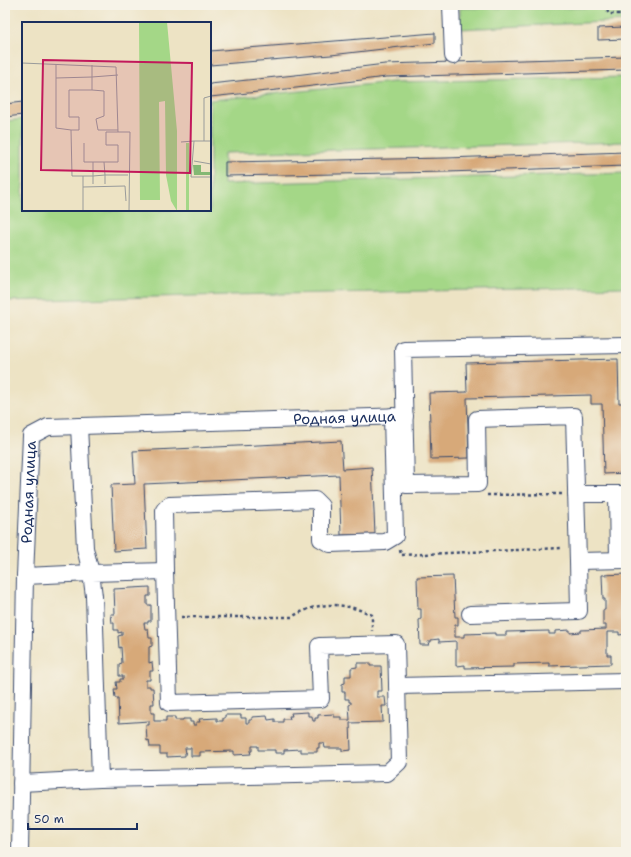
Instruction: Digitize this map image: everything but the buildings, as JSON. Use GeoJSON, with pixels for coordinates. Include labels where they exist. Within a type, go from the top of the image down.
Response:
{"type":"FeatureCollection","features":[{"type":"Feature","properties":{"kind":"street"},"geometry":{"type":"LineString","coordinates":[[451,5],[453,56]]}},
{"type":"Feature","properties":{"kind":"street"},"geometry":{"type":"LineString","coordinates":[[21,783],[100,779],[387,773],[399,762],[396,644],[319,646],[321,699],[169,703],[164,510],[169,505],[315,500],[321,506],[321,538],[330,544],[386,542],[395,536],[403,349],[626,345]]}},
{"type":"Feature","properties":{"kind":"street"},"geometry":{"type":"LineString","coordinates":[[399,416],[406,485],[478,484],[477,419],[574,416],[579,611],[470,614]]}},
{"type":"Feature","properties":{"kind":"street","name":"Родная улица"},"geometry":{"type":"LineString","coordinates":[[20,852],[25,576],[30,436],[48,427],[399,416]]}},
{"type":"Feature","properties":{"kind":"street"},"geometry":{"type":"LineString","coordinates":[[79,426],[85,548],[91,573],[94,596],[100,779]]}},
{"type":"Feature","properties":{"kind":"street"},"geometry":{"type":"LineString","coordinates":[[576,494],[622,494],[622,560],[577,554]]}},
{"type":"Feature","properties":{"kind":"street"},"geometry":{"type":"LineString","coordinates":[[25,576],[166,571]]}},
{"type":"Feature","properties":{"kind":"street"},"geometry":{"type":"LineString","coordinates":[[397,686],[626,681]]}},
{"type":"Feature","properties":{"kind":"path"},"geometry":{"type":"LineString","coordinates":[[604,5],[609,14],[626,14]]}},
{"type":"Feature","properties":{"kind":"path"},"geometry":{"type":"LineString","coordinates":[[400,548],[401,555],[577,554]]}},
{"type":"Feature","properties":{"kind":"path"},"geometry":{"type":"LineString","coordinates":[[166,617],[292,617],[318,606],[333,605],[352,607],[372,615],[373,645]]}},
{"type":"Feature","properties":{"kind":"green space"},"geometry":{"type":"Polygon","coordinates":[[[626,7],[626,21],[460,29],[460,8],[626,7]]]}},
{"type":"Feature","properties":{"kind":"green space"},"geometry":{"type":"Polygon","coordinates":[[[626,77],[626,142],[224,153],[224,184],[626,173],[626,287],[5,301],[5,121],[22,119],[22,211],[211,211],[211,100],[393,82],[626,77]]]}}]}
